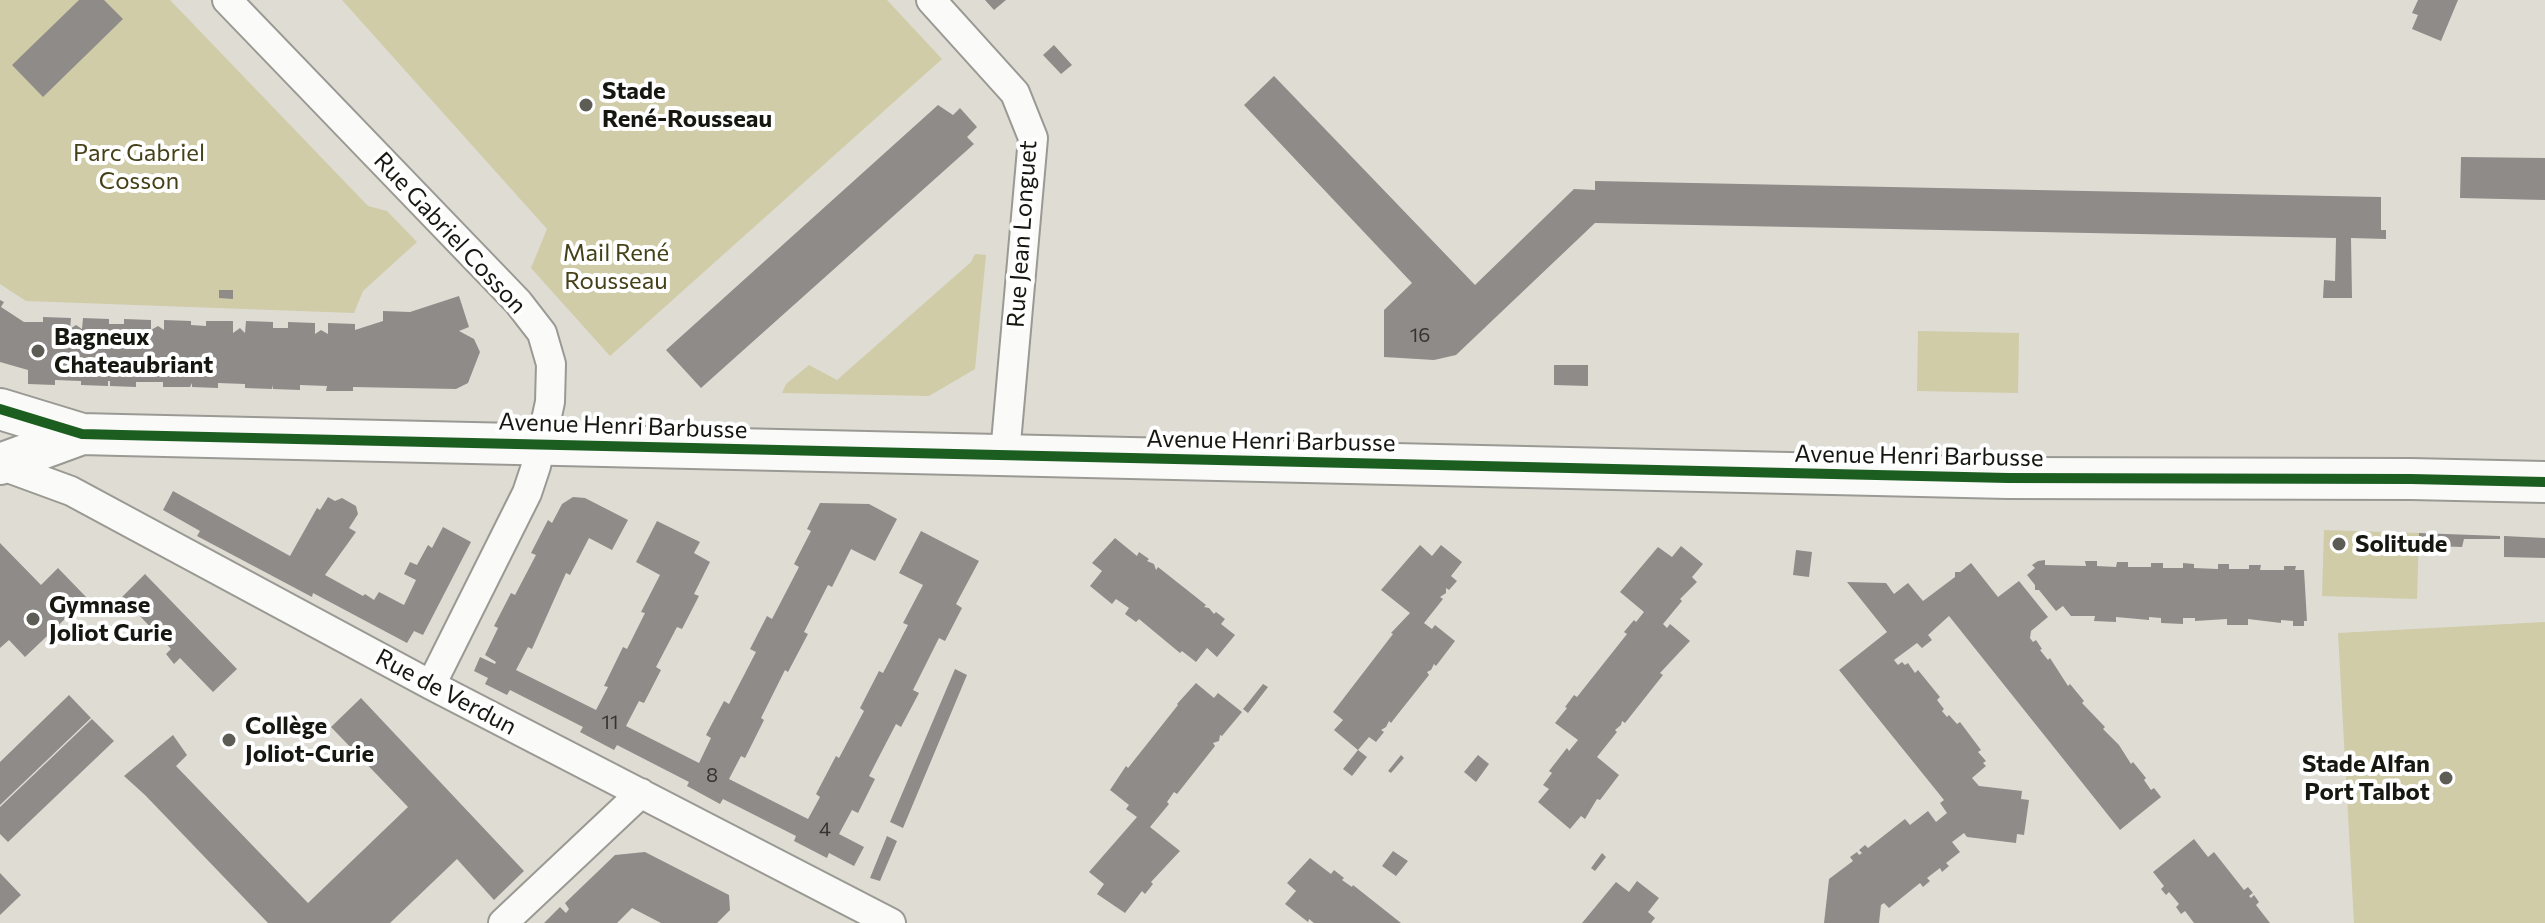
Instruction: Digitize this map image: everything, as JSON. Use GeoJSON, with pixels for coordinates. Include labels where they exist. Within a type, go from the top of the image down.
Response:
{"type":"FeatureCollection","features":[{"type":"Feature","properties":{"kind":"main road","name":"Avenue Henri Barbusse"},"geometry":{"type":"LineString","coordinates":[[0,409],[82,434],[2008,478],[2545,482]]}},
{"type":"Feature","properties":{"kind":"main road","name":"Avenue Henri Barbusse"},"geometry":{"type":"LineString","coordinates":[[0,465],[82,434]]}},
{"type":"Feature","properties":{"kind":"street","name":"Rue Gabriel Cosson"},"geometry":{"type":"LineString","coordinates":[[227,0],[508,291],[542,333],[551,364],[550,402],[527,493],[431,685]]}},
{"type":"Feature","properties":{"kind":"street","name":"Rue Jean Longuet"},"geometry":{"type":"LineString","coordinates":[[931,0],[1015,93],[1033,138],[1005,454]]}},
{"type":"Feature","properties":{"kind":"street","name":"Rue de Verdun"},"geometry":{"type":"LineString","coordinates":[[0,465],[71,491],[431,685],[891,923]]}},
{"type":"Feature","properties":{"kind":"street"},"geometry":{"type":"LineString","coordinates":[[503,923],[641,793]]}},
{"type":"Feature","properties":{"kind":"green space","name":"Parc Gabriel Cosson"},"geometry":{"type":"Polygon","coordinates":[[[0,0],[170,0],[368,206],[387,211],[417,242],[363,291],[354,313],[26,301],[0,284],[0,0]]]}},
{"type":"Feature","properties":{"kind":"green space","name":"Mail René Rousseau"},"geometry":{"type":"Polygon","coordinates":[[[342,0],[887,0],[942,59],[610,356],[531,268],[547,229],[342,0]]]}},
{"type":"Feature","properties":{"kind":"green space"},"geometry":{"type":"Polygon","coordinates":[[[975,254],[986,255],[975,369],[929,396],[782,393],[786,384],[809,365],[837,380],[971,262],[975,254]]]}},
{"type":"Feature","properties":{"kind":"green space"},"geometry":{"type":"Polygon","coordinates":[[[1918,331],[2019,333],[2018,393],[1917,391],[1918,331]]]}},
{"type":"Feature","properties":{"kind":"green space"},"geometry":{"type":"Polygon","coordinates":[[[2324,530],[2419,533],[2417,599],[2322,596],[2324,530]]]}},
{"type":"Feature","properties":{"kind":"green space","name":"Stade Alfan Port Talbot"},"geometry":{"type":"Polygon","coordinates":[[[2545,622],[2545,923],[2354,923],[2338,633],[2545,622]]]}},
{"type":"Feature","properties":{"kind":"building"},"geometry":{"type":"Polygon","coordinates":[[[79,0],[104,0],[123,19],[43,97],[12,65],[79,0]]]}},
{"type":"Feature","properties":{"kind":"building"},"geometry":{"type":"Polygon","coordinates":[[[985,0],[1006,0],[994,10],[985,0]]]}},
{"type":"Feature","properties":{"kind":"building"},"geometry":{"type":"Polygon","coordinates":[[[2418,0],[2458,0],[2441,41],[2412,29],[2418,15],[2412,13],[2418,0]]]}},
{"type":"Feature","properties":{"kind":"building"},"geometry":{"type":"Polygon","coordinates":[[[1054,45],[1072,65],[1061,74],[1043,55],[1054,45]]]}},
{"type":"Feature","properties":{"kind":"building"},"geometry":{"type":"Polygon","coordinates":[[[1274,76],[1475,285],[1574,189],[1595,190],[1595,181],[2381,197],[2381,230],[2386,230],[2386,239],[2351,238],[2352,298],[2323,298],[2324,280],[2335,281],[2336,238],[1595,223],[1456,355],[1434,360],[1384,357],[1384,310],[1412,283],[1244,105],[1274,76]]]}},
{"type":"Feature","properties":{"kind":"building"},"geometry":{"type":"Polygon","coordinates":[[[938,105],[953,115],[960,108],[977,127],[967,137],[974,144],[701,388],[666,350],[938,105]]]}},
{"type":"Feature","properties":{"kind":"building"},"geometry":{"type":"Polygon","coordinates":[[[2461,157],[2545,158],[2545,200],[2460,198],[2461,157]]]}},
{"type":"Feature","properties":{"kind":"building"},"geometry":{"type":"Polygon","coordinates":[[[219,290],[233,290],[233,299],[219,298],[219,290]]]}},
{"type":"Feature","properties":{"kind":"building"},"geometry":{"type":"Polygon","coordinates":[[[459,296],[469,327],[459,331],[474,339],[480,352],[468,383],[456,389],[353,387],[353,391],[326,391],[327,386],[300,385],[300,390],[273,389],[273,385],[272,389],[245,388],[245,384],[218,383],[218,388],[192,387],[192,383],[190,387],[163,387],[163,382],[136,382],[136,387],[110,386],[110,381],[108,386],[55,380],[55,385],[28,384],[28,370],[0,362],[0,300],[4,302],[1,307],[24,322],[43,322],[43,317],[71,318],[70,329],[76,325],[82,329],[83,318],[109,319],[109,324],[124,324],[124,319],[151,320],[151,330],[158,326],[164,330],[164,320],[191,321],[191,325],[206,326],[206,321],[233,321],[233,333],[240,328],[245,333],[246,321],[273,322],[273,328],[288,328],[288,322],[315,323],[315,334],[321,330],[328,334],[328,323],[355,324],[355,330],[383,321],[383,311],[410,312],[459,296]]]}},
{"type":"Feature","properties":{"kind":"building"},"geometry":{"type":"Polygon","coordinates":[[[1554,365],[1588,365],[1588,386],[1554,385],[1554,365]]]}},
{"type":"Feature","properties":{"kind":"building"},"geometry":{"type":"Polygon","coordinates":[[[173,491],[290,556],[317,508],[320,510],[328,497],[335,501],[342,498],[356,506],[358,514],[349,528],[356,532],[325,575],[374,600],[379,592],[404,605],[416,580],[404,574],[410,562],[417,565],[428,545],[432,548],[443,527],[471,542],[423,635],[414,631],[407,643],[197,536],[200,531],[163,510],[173,491]]]}},
{"type":"Feature","properties":{"kind":"building"},"geometry":{"type":"Polygon","coordinates":[[[573,497],[585,498],[628,520],[612,550],[589,538],[570,575],[566,573],[532,649],[528,647],[516,670],[596,710],[608,687],[604,686],[623,647],[627,649],[660,575],[636,562],[657,521],[700,542],[694,553],[710,562],[694,594],[699,596],[682,629],[677,627],[656,667],[661,670],[644,703],[639,701],[626,726],[699,763],[711,738],[706,735],[724,701],[729,704],[756,652],[750,649],[767,616],[772,619],[799,567],[794,564],[811,531],[807,529],[820,503],[869,504],[897,519],[875,561],[851,549],[804,632],[808,634],[788,672],[785,670],[745,758],[741,756],[729,779],[808,819],[820,797],[816,794],[864,711],[860,708],[879,671],[883,673],[908,625],[903,623],[923,585],[899,573],[921,531],[979,561],[956,604],[962,608],[945,641],[939,638],[913,690],[919,693],[901,727],[896,724],[869,776],[875,779],[858,813],[852,810],[839,834],[864,847],[854,866],[829,853],[827,858],[794,841],[796,836],[723,799],[720,804],[687,786],[689,782],[617,745],[614,750],[580,732],[583,727],[510,690],[507,695],[485,684],[488,678],[474,671],[480,657],[495,664],[485,655],[498,628],[494,626],[536,555],[531,553],[548,520],[552,523],[562,504],[573,497]]]}},
{"type":"Feature","properties":{"kind":"building"},"geometry":{"type":"Polygon","coordinates":[[[2419,533],[2500,536],[2500,539],[2464,539],[2462,547],[2435,546],[2434,554],[2418,553],[2419,533]]]}},
{"type":"Feature","properties":{"kind":"building"},"geometry":{"type":"Polygon","coordinates":[[[2504,536],[2545,538],[2545,558],[2504,557],[2504,536]]]}},
{"type":"Feature","properties":{"kind":"building"},"geometry":{"type":"Polygon","coordinates":[[[1115,538],[1137,556],[1139,552],[1149,559],[1147,561],[1154,564],[1156,570],[1158,567],[1206,605],[1204,607],[1225,619],[1221,624],[1235,635],[1217,657],[1207,648],[1196,662],[1182,651],[1180,653],[1139,619],[1136,622],[1125,614],[1129,608],[1116,599],[1112,604],[1090,586],[1102,571],[1092,563],[1115,538]]]}},
{"type":"Feature","properties":{"kind":"building","name":"Gymnase Joliot Curie"},"geometry":{"type":"Polygon","coordinates":[[[0,543],[41,585],[58,568],[87,598],[25,657],[9,640],[0,648],[0,543]]]}},
{"type":"Feature","properties":{"kind":"building"},"geometry":{"type":"Polygon","coordinates":[[[1420,545],[1432,556],[1441,545],[1462,562],[1451,576],[1457,581],[1449,590],[1446,588],[1446,593],[1440,597],[1443,599],[1424,623],[1432,629],[1435,625],[1455,641],[1436,666],[1434,664],[1427,672],[1429,675],[1391,723],[1389,721],[1381,730],[1384,732],[1376,742],[1369,737],[1358,750],[1334,730],[1343,720],[1333,712],[1391,633],[1410,613],[1381,590],[1420,545]]]}},
{"type":"Feature","properties":{"kind":"building"},"geometry":{"type":"Polygon","coordinates":[[[1681,546],[1703,564],[1692,577],[1697,582],[1680,599],[1682,601],[1663,624],[1667,628],[1670,624],[1690,641],[1660,673],[1663,675],[1625,723],[1622,721],[1597,757],[1619,775],[1600,800],[1597,799],[1585,819],[1581,816],[1570,829],[1538,802],[1549,789],[1543,785],[1552,773],[1549,771],[1567,748],[1569,751],[1578,740],[1555,723],[1574,695],[1577,697],[1627,634],[1624,632],[1644,612],[1620,592],[1658,547],[1672,557],[1681,546]]]}},
{"type":"Feature","properties":{"kind":"building"},"geometry":{"type":"Polygon","coordinates":[[[1796,550],[1812,552],[1809,577],[1793,575],[1796,550]]]}},
{"type":"Feature","properties":{"kind":"building"},"geometry":{"type":"Polygon","coordinates":[[[2045,560],[2045,565],[2086,566],[2085,561],[2097,561],[2097,566],[2116,567],[2117,562],[2128,562],[2128,567],[2151,567],[2151,563],[2163,563],[2163,568],[2183,568],[2183,563],[2194,564],[2194,568],[2218,569],[2218,564],[2229,564],[2229,569],[2249,569],[2249,565],[2261,565],[2260,570],[2284,570],[2284,566],[2296,566],[2295,570],[2304,570],[2307,621],[2304,621],[2304,626],[2293,626],[2293,621],[2281,620],[2281,623],[2248,619],[2248,625],[2227,625],[2227,619],[2195,621],[2195,618],[2183,618],[2183,624],[2161,623],[2161,618],[2149,617],[2149,620],[2116,617],[2116,622],[2094,621],[2095,616],[2071,616],[2063,606],[2056,611],[2039,590],[2035,590],[2027,575],[2035,568],[2032,565],[2045,560]]]}},
{"type":"Feature","properties":{"kind":"building"},"geometry":{"type":"Polygon","coordinates":[[[1971,563],[1998,597],[2019,581],[2048,617],[2031,631],[2030,638],[2033,642],[2036,640],[2040,650],[2048,660],[2050,658],[2068,686],[2070,684],[2131,764],[2133,762],[2146,778],[2144,780],[2151,790],[2154,788],[2161,797],[2120,830],[1949,616],[1928,635],[1932,640],[1922,648],[1917,643],[1894,660],[1898,665],[1908,663],[1915,673],[1918,670],[1940,697],[1937,700],[1944,709],[1942,711],[1957,724],[1960,722],[1981,750],[1978,752],[1986,761],[1983,763],[1986,766],[1972,778],[1979,786],[2022,791],[2021,799],[2029,800],[2024,835],[2017,834],[2016,843],[1967,837],[1964,833],[1952,842],[1960,852],[1946,863],[1949,866],[1942,872],[1940,868],[1927,878],[1930,881],[1923,887],[1920,883],[1889,908],[1884,903],[1881,905],[1879,923],[1824,923],[1829,879],[1853,861],[1850,857],[1857,852],[1859,855],[1862,853],[1859,850],[1865,845],[1868,848],[1905,819],[1910,825],[1928,811],[1936,822],[1947,813],[1940,803],[1944,800],[1839,670],[1887,632],[1847,582],[1886,583],[1894,594],[1908,583],[1923,601],[1955,577],[1955,572],[1960,572],[1971,563]]]}},
{"type":"Feature","properties":{"kind":"building"},"geometry":{"type":"Polygon","coordinates":[[[145,574],[237,669],[213,692],[180,658],[174,664],[166,654],[171,649],[122,597],[145,574]]]}},
{"type":"Feature","properties":{"kind":"building"},"geometry":{"type":"Polygon","coordinates":[[[955,669],[967,675],[903,828],[890,822],[955,669]]]}},
{"type":"Feature","properties":{"kind":"building"},"geometry":{"type":"Polygon","coordinates":[[[1196,683],[1214,698],[1218,693],[1242,712],[1220,735],[1219,741],[1213,743],[1215,746],[1177,794],[1174,792],[1167,802],[1169,804],[1150,827],[1180,851],[1125,913],[1097,894],[1104,884],[1089,872],[1137,817],[1126,809],[1129,805],[1110,790],[1126,766],[1128,768],[1196,683]]]}},
{"type":"Feature","properties":{"kind":"building"},"geometry":{"type":"Polygon","coordinates":[[[1263,684],[1268,687],[1248,713],[1243,709],[1263,684]]]}},
{"type":"Feature","properties":{"kind":"building"},"geometry":{"type":"Polygon","coordinates":[[[69,695],[91,718],[0,805],[0,762],[69,695]]]}},
{"type":"Feature","properties":{"kind":"building"},"geometry":{"type":"Polygon","coordinates":[[[361,698],[524,871],[494,900],[457,859],[390,923],[268,923],[124,776],[173,735],[187,755],[176,766],[308,903],[408,807],[331,727],[361,698]]]}},
{"type":"Feature","properties":{"kind":"building"},"geometry":{"type":"Polygon","coordinates":[[[92,719],[114,741],[8,842],[0,834],[0,807],[92,719]]]}},
{"type":"Feature","properties":{"kind":"building"},"geometry":{"type":"Polygon","coordinates":[[[1358,750],[1367,757],[1352,776],[1343,769],[1358,750]]]}},
{"type":"Feature","properties":{"kind":"building"},"geometry":{"type":"Polygon","coordinates":[[[1401,755],[1404,758],[1391,773],[1388,771],[1401,755]]]}},
{"type":"Feature","properties":{"kind":"building"},"geometry":{"type":"Polygon","coordinates":[[[1478,755],[1489,764],[1476,782],[1464,772],[1478,755]]]}},
{"type":"Feature","properties":{"kind":"building"},"geometry":{"type":"Polygon","coordinates":[[[887,836],[897,841],[880,881],[870,878],[887,836]]]}},
{"type":"Feature","properties":{"kind":"building"},"geometry":{"type":"Polygon","coordinates":[[[2194,839],[2208,857],[2214,852],[2244,890],[2248,887],[2253,893],[2249,896],[2254,895],[2259,902],[2256,905],[2270,923],[2194,923],[2185,911],[2181,914],[2176,907],[2179,904],[2169,892],[2166,895],[2161,889],[2164,886],[2153,872],[2194,839]]]}},
{"type":"Feature","properties":{"kind":"building"},"geometry":{"type":"Polygon","coordinates":[[[1393,851],[1408,861],[1396,876],[1382,866],[1393,851]]]}},
{"type":"Feature","properties":{"kind":"building"},"geometry":{"type":"Polygon","coordinates":[[[645,852],[729,895],[730,910],[717,923],[661,923],[632,908],[617,923],[544,923],[560,907],[566,913],[569,909],[565,903],[615,855],[645,852]]]}},
{"type":"Feature","properties":{"kind":"building"},"geometry":{"type":"Polygon","coordinates":[[[1602,853],[1606,857],[1595,871],[1591,868],[1602,853]]]}},
{"type":"Feature","properties":{"kind":"building"},"geometry":{"type":"Polygon","coordinates":[[[1310,858],[1331,874],[1334,870],[1344,878],[1342,880],[1353,885],[1401,923],[1314,923],[1309,919],[1308,922],[1285,904],[1296,891],[1287,883],[1310,858]]]}},
{"type":"Feature","properties":{"kind":"building"},"geometry":{"type":"Polygon","coordinates":[[[0,873],[21,895],[0,915],[0,873]]]}},
{"type":"Feature","properties":{"kind":"building"},"geometry":{"type":"Polygon","coordinates":[[[1637,881],[1659,898],[1648,912],[1655,918],[1651,923],[1582,923],[1616,882],[1629,892],[1637,881]]]}},
{"type":"Feature","properties":{"kind":"cycle path"},"geometry":{"type":"LineString","coordinates":[[0,409],[82,434],[2008,478],[2545,482]]}},
{"type":"Feature","properties":{"kind":"place","name":"Stade René-Rousseau"},"geometry":{"type":"Point","coordinates":[586,105]}},
{"type":"Feature","properties":{"kind":"place","name":"Bagneux Chateaubriant"},"geometry":{"type":"Point","coordinates":[38,351]}},
{"type":"Feature","properties":{"kind":"place","name":"Solitude"},"geometry":{"type":"Point","coordinates":[2339,544]}},
{"type":"Feature","properties":{"kind":"place","name":"Gymnase Joliot Curie"},"geometry":{"type":"Point","coordinates":[33,619]}},
{"type":"Feature","properties":{"kind":"place","name":"Collège Joliot-Curie"},"geometry":{"type":"Point","coordinates":[229,740]}},
{"type":"Feature","properties":{"kind":"place","name":"Stade Alfan Port Talbot"},"geometry":{"type":"Point","coordinates":[2446,778]}}]}
